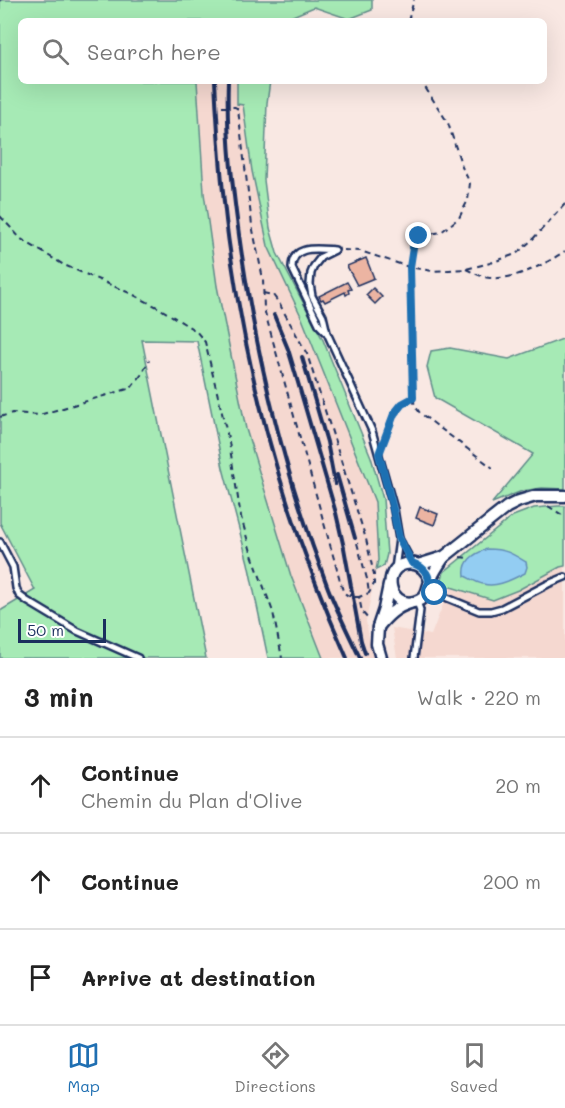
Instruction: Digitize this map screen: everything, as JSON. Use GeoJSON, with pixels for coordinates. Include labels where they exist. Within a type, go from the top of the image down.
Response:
{"type":"FeatureCollection","features":[{"type":"Feature","properties":{"kind":"street"},"geometry":{"type":"LineString","coordinates":[[378,627],[404,604],[423,598],[444,557],[507,507],[536,496],[565,496]]}},
{"type":"Feature","properties":{"kind":"street"},"geometry":{"type":"LineString","coordinates":[[381,658],[377,644],[378,627],[394,570],[405,564],[444,557]]}},
{"type":"Feature","properties":{"kind":"street"},"geometry":{"type":"LineString","coordinates":[[415,564],[424,569],[429,585]]}},
{"type":"Feature","properties":{"kind":"street"},"geometry":{"type":"LineString","coordinates":[[390,582],[393,594],[403,602],[413,602]]}},
{"type":"Feature","properties":{"kind":"lane"},"geometry":{"type":"LineString","coordinates":[[327,333],[316,318],[292,268],[292,262],[294,256],[308,249],[335,250]]}},
{"type":"Feature","properties":{"kind":"lane"},"geometry":{"type":"LineString","coordinates":[[335,250],[321,257],[314,266],[310,284],[312,296],[323,316],[327,333],[372,431],[399,538],[415,564]]}},
{"type":"Feature","properties":{"kind":"lane"},"geometry":{"type":"LineString","coordinates":[[394,570],[399,538]]}},
{"type":"Feature","properties":{"kind":"lane"},"geometry":{"type":"LineString","coordinates":[[0,542],[13,567],[19,595],[77,631],[138,658]]}},
{"type":"Feature","properties":{"kind":"lane"},"geometry":{"type":"LineString","coordinates":[[429,585],[480,611],[490,611],[502,608],[565,577]]}},
{"type":"Feature","properties":{"kind":"lane"},"geometry":{"type":"LineString","coordinates":[[413,602],[420,610],[414,658]]}},
{"type":"Feature","properties":{"kind":"path"},"geometry":{"type":"LineString","coordinates":[[409,18],[414,0]]}},
{"type":"Feature","properties":{"kind":"path"},"geometry":{"type":"LineString","coordinates":[[423,84],[448,123],[470,183],[468,200],[459,218],[441,232],[419,236],[414,241],[410,267],[413,398],[420,413],[493,468]]}},
{"type":"Feature","properties":{"kind":"path"},"geometry":{"type":"LineString","coordinates":[[222,107],[235,107],[238,110],[252,225],[263,279],[263,292],[266,316],[343,591],[350,597],[358,597],[369,593],[374,584],[366,539],[307,354],[279,303],[273,295],[263,292]]}},
{"type":"Feature","properties":{"kind":"path"},"geometry":{"type":"LineString","coordinates":[[335,250],[360,251],[410,267],[433,271],[466,269],[516,254],[565,204]]}},
{"type":"Feature","properties":{"kind":"path"},"geometry":{"type":"LineString","coordinates":[[0,216],[21,239],[64,265],[132,294],[159,309],[196,332],[206,342],[229,442],[241,517],[273,612],[282,658]]}},
{"type":"Feature","properties":{"kind":"path"},"geometry":{"type":"LineString","coordinates":[[466,269],[485,277],[507,278],[533,268],[565,251]]}},
{"type":"Feature","properties":{"kind":"path"},"geometry":{"type":"LineString","coordinates":[[0,417],[12,413],[39,415],[131,388],[149,360]]}},
{"type":"Feature","properties":{"kind":"path"},"geometry":{"type":"LineString","coordinates":[[379,454],[394,414],[402,404],[413,398]]}},
{"type":"Feature","properties":{"kind":"path"},"geometry":{"type":"LineString","coordinates":[[357,543],[369,593]]}},
{"type":"Feature","properties":{"kind":"path"},"geometry":{"type":"LineString","coordinates":[[358,597],[362,612],[378,627]]}},
{"type":"Feature","properties":{"kind":"shaded area"},"geometry":{"type":"Polygon","coordinates":[[[197,84],[237,84],[237,103],[243,105],[252,171],[268,246],[301,316],[375,502],[378,560],[366,621],[373,658],[323,658],[291,576],[246,429],[223,321],[204,193],[197,84]]]}},
{"type":"Feature","properties":{"kind":"shaded area"},"geometry":{"type":"Polygon","coordinates":[[[565,566],[565,658],[397,658],[392,628],[431,635],[450,587],[493,600],[565,566]]]}},
{"type":"Feature","properties":{"kind":"green space"},"geometry":{"type":"Polygon","coordinates":[[[0,0],[372,0],[372,10],[352,18],[314,7],[288,18],[18,18],[18,84],[197,84],[204,193],[217,286],[246,429],[291,576],[323,658],[268,658],[248,563],[223,468],[197,341],[142,340],[206,658],[0,658],[0,611],[35,590],[0,523],[0,0]]]}},
{"type":"Feature","properties":{"kind":"green space"},"geometry":{"type":"Polygon","coordinates":[[[237,84],[270,84],[264,180],[270,228],[277,253],[323,340],[371,457],[383,499],[387,554],[384,566],[376,570],[378,560],[375,502],[301,316],[268,246],[252,171],[243,105],[237,104],[237,84]]]}},
{"type":"Feature","properties":{"kind":"green space"},"geometry":{"type":"Polygon","coordinates":[[[565,338],[565,489],[542,488],[522,491],[492,503],[533,454],[435,398],[427,367],[431,351],[450,348],[509,359],[565,338]]]}},
{"type":"Feature","properties":{"kind":"green space"},"geometry":{"type":"Polygon","coordinates":[[[565,506],[565,566],[493,600],[444,587],[442,578],[444,572],[513,516],[534,508],[565,506]]]}},
{"type":"Feature","properties":{"kind":"water"},"geometry":{"type":"Polygon","coordinates":[[[487,549],[508,552],[526,562],[525,573],[494,585],[481,583],[465,576],[467,562],[477,553],[487,549]]]}},
{"type":"Feature","properties":{"kind":"building"},"geometry":{"type":"Polygon","coordinates":[[[366,258],[374,278],[357,285],[347,266],[366,258]]]}},
{"type":"Feature","properties":{"kind":"building"},"geometry":{"type":"Polygon","coordinates":[[[347,282],[351,289],[348,290],[349,293],[346,295],[345,292],[325,302],[321,300],[319,296],[347,282]]]}},
{"type":"Feature","properties":{"kind":"building"},"geometry":{"type":"Polygon","coordinates":[[[373,288],[382,297],[375,304],[366,295],[373,288]]]}},
{"type":"Feature","properties":{"kind":"building"},"geometry":{"type":"Polygon","coordinates":[[[420,507],[438,514],[434,525],[416,518],[420,507]]]}},
{"type":"Feature","properties":{"kind":"railway"},"geometry":{"type":"LineString","coordinates":[[215,84],[225,213],[231,257],[239,309],[261,411],[275,462],[308,561],[347,658]]}},
{"type":"Feature","properties":{"kind":"railway"},"geometry":{"type":"LineString","coordinates":[[228,84],[229,144],[235,207],[248,292],[265,378],[286,463],[313,547],[332,597],[360,658]]}},
{"type":"Feature","properties":{"kind":"railway"},"geometry":{"type":"LineString","coordinates":[[274,315],[288,349],[336,513],[365,653]]}},
{"type":"Feature","properties":{"kind":"railway"},"geometry":{"type":"LineString","coordinates":[[302,357],[327,442],[335,484]]}},
{"type":"Feature","properties":{"kind":"railway"},"geometry":{"type":"LineString","coordinates":[[337,475],[355,538]]}},
{"type":"Feature","properties":{"kind":"route"},"geometry":{"type":"LineString","coordinates":[[419,236],[414,241],[410,267],[413,398],[402,404],[394,414],[379,454],[399,538],[412,563],[424,569],[428,574],[430,580],[428,590],[435,593]]}}]}
